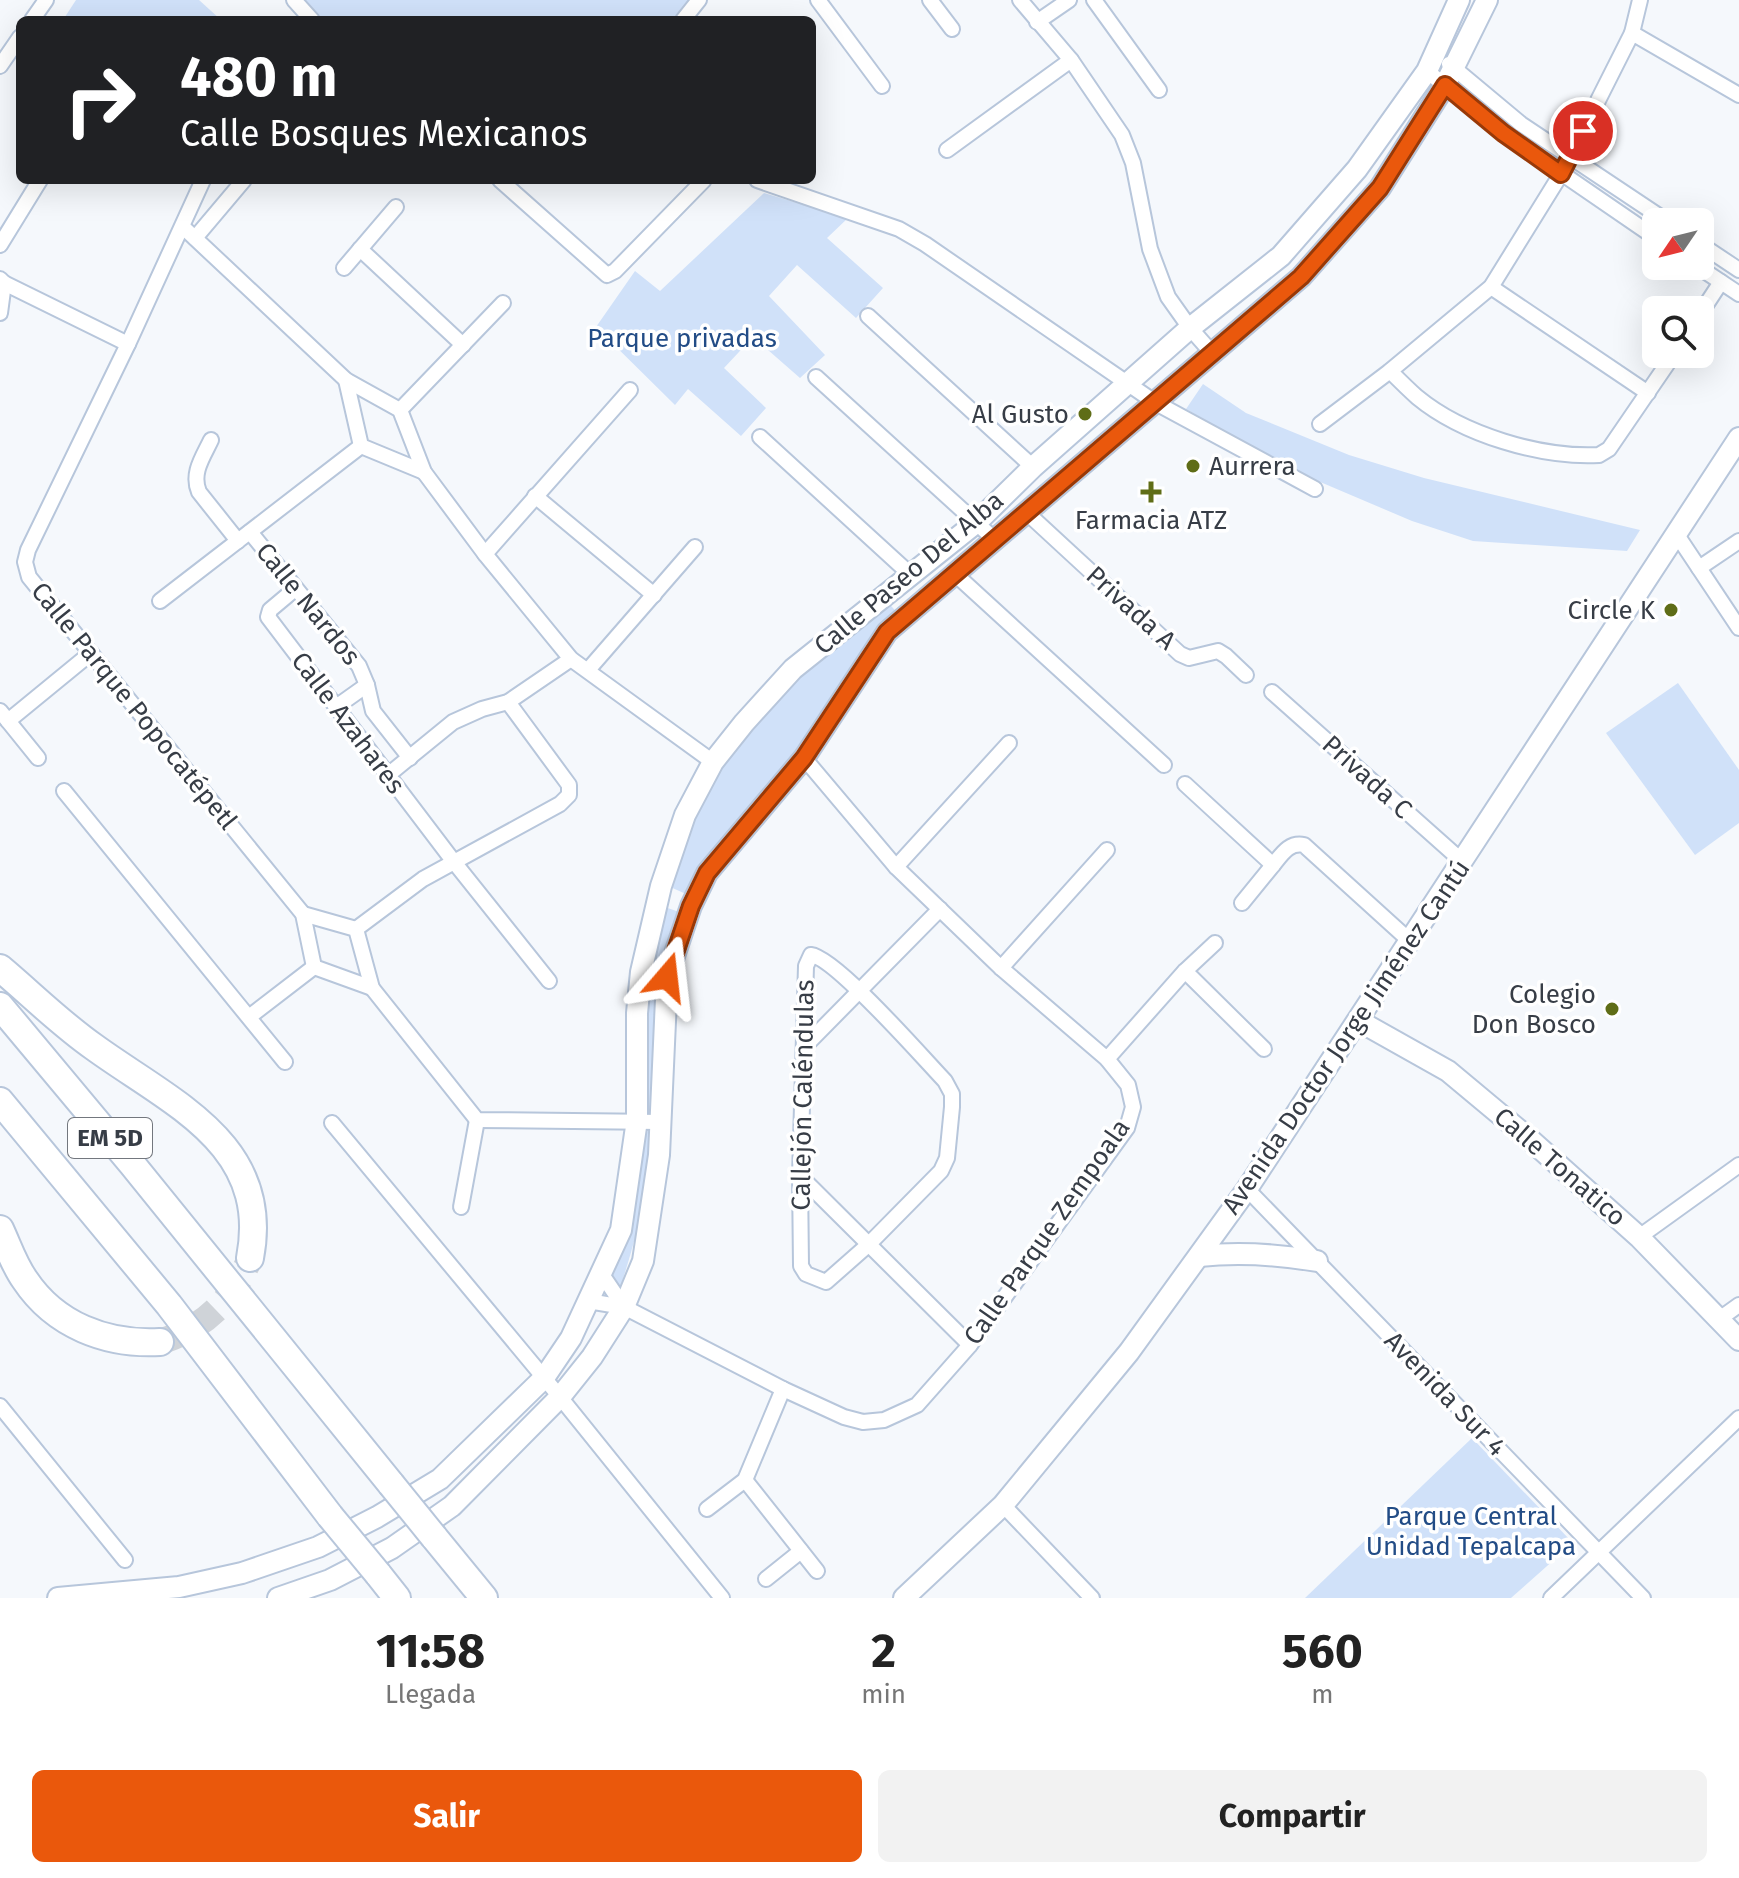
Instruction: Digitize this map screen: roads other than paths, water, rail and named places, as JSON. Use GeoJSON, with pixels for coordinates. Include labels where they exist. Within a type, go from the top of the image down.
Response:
{"type":"FeatureCollection","features":[{"type":"Feature","properties":{"kind":"highway"},"geometry":{"type":"LineString","coordinates":[[0,968],[90,1044],[200,1121],[226,1148],[250,1194],[254,1226],[250,1258]]}},
{"type":"Feature","properties":{"kind":"highway","name":"EM 5D"},"geometry":{"type":"LineString","coordinates":[[0,1006],[484,1598]]}},
{"type":"Feature","properties":{"kind":"highway","name":"EM 5D"},"geometry":{"type":"LineString","coordinates":[[0,1101],[169,1305],[330,1516],[397,1598]]}},
{"type":"Feature","properties":{"kind":"highway"},"geometry":{"type":"LineString","coordinates":[[0,1229],[22,1277],[59,1316],[90,1333],[107,1338],[160,1342]]}},
{"type":"Feature","properties":{"kind":"street"},"geometry":{"type":"LineString","coordinates":[[294,0],[308,16]]}},
{"type":"Feature","properties":{"kind":"street"},"geometry":{"type":"LineString","coordinates":[[686,16],[699,0]]}},
{"type":"Feature","properties":{"kind":"street"},"geometry":{"type":"LineString","coordinates":[[818,0],[882,86]]}},
{"type":"Feature","properties":{"kind":"street"},"geometry":{"type":"LineString","coordinates":[[930,0],[952,29]]}},
{"type":"Feature","properties":{"kind":"street"},"geometry":{"type":"LineString","coordinates":[[1020,0],[1071,60],[1122,135],[1133,163],[1150,249],[1168,297],[1213,354]]}},
{"type":"Feature","properties":{"kind":"street"},"geometry":{"type":"LineString","coordinates":[[1037,22],[1069,0]]}},
{"type":"Feature","properties":{"kind":"street"},"geometry":{"type":"LineString","coordinates":[[1094,0],[1159,90]]}},
{"type":"Feature","properties":{"kind":"street","name":"Calle Paseo Del Alba"},"geometry":{"type":"LineString","coordinates":[[58,1598],[179,1587],[242,1573],[318,1547],[377,1517],[440,1479],[544,1378],[571,1338],[621,1230],[637,1120],[637,1013],[641,972],[661,886],[685,815],[713,762],[793,669],[977,522],[1033,467],[1190,328],[1281,256],[1357,169],[1432,62],[1459,0]]}},
{"type":"Feature","properties":{"kind":"street","name":"Calle Paseo Del Alba"},"geometry":{"type":"LineString","coordinates":[[278,1598],[330,1580],[367,1561],[392,1548],[440,1514],[506,1454],[560,1397],[592,1357],[624,1307],[643,1261],[659,1155],[667,977],[691,906],[707,873],[804,758],[887,632],[1301,277],[1380,188],[1450,76],[1487,0]]}},
{"type":"Feature","properties":{"kind":"street"},"geometry":{"type":"LineString","coordinates":[[1320,424],[1390,371],[1491,287],[1561,174],[1632,33],[1640,0]]}},
{"type":"Feature","properties":{"kind":"street"},"geometry":{"type":"LineString","coordinates":[[1632,33],[1739,95]]}},
{"type":"Feature","properties":{"kind":"street"},"geometry":{"type":"LineString","coordinates":[[0,66],[16,43]]}},
{"type":"Feature","properties":{"kind":"street"},"geometry":{"type":"LineString","coordinates":[[947,150],[1071,60]]}},
{"type":"Feature","properties":{"kind":"street"},"geometry":{"type":"LineString","coordinates":[[1432,62],[1647,208]]}},
{"type":"Feature","properties":{"kind":"street"},"geometry":{"type":"LineString","coordinates":[[1450,76],[1503,133],[1642,229]]}},
{"type":"Feature","properties":{"kind":"street"},"geometry":{"type":"LineString","coordinates":[[0,245],[38,184]]}},
{"type":"Feature","properties":{"kind":"street","name":"Calle Parque Popocatépetl"},"geometry":{"type":"LineString","coordinates":[[201,184],[25,562],[29,577],[303,914],[314,967]]}},
{"type":"Feature","properties":{"kind":"street"},"geometry":{"type":"LineString","coordinates":[[195,238],[241,184]]}},
{"type":"Feature","properties":{"kind":"street"},"geometry":{"type":"LineString","coordinates":[[505,184],[607,275],[615,271],[700,184]]}},
{"type":"Feature","properties":{"kind":"street"},"geometry":{"type":"LineString","coordinates":[[769,184],[899,229],[1156,403],[1315,489]]}},
{"type":"Feature","properties":{"kind":"street"},"geometry":{"type":"LineString","coordinates":[[344,268],[396,207]]}},
{"type":"Feature","properties":{"kind":"street"},"geometry":{"type":"LineString","coordinates":[[183,227],[346,380],[400,410],[424,472],[485,554],[571,659],[713,762]]}},
{"type":"Feature","properties":{"kind":"street"},"geometry":{"type":"LineString","coordinates":[[360,249],[463,345]]}},
{"type":"Feature","properties":{"kind":"street"},"geometry":{"type":"LineString","coordinates":[[1714,251],[1737,263]]}},
{"type":"Feature","properties":{"kind":"street"},"geometry":{"type":"LineString","coordinates":[[1714,277],[1739,294]]}},
{"type":"Feature","properties":{"kind":"street"},"geometry":{"type":"LineString","coordinates":[[0,313],[2,281],[128,344]]}},
{"type":"Feature","properties":{"kind":"street"},"geometry":{"type":"LineString","coordinates":[[1712,296],[1721,282]]}},
{"type":"Feature","properties":{"kind":"street"},"geometry":{"type":"LineString","coordinates":[[1491,287],[1648,393]]}},
{"type":"Feature","properties":{"kind":"street"},"geometry":{"type":"LineString","coordinates":[[400,410],[503,303]]}},
{"type":"Feature","properties":{"kind":"street"},"geometry":{"type":"LineString","coordinates":[[868,316],[1033,467]]}},
{"type":"Feature","properties":{"kind":"street"},"geometry":{"type":"LineString","coordinates":[[1390,371],[1419,399],[1466,426],[1524,449],[1586,456],[1599,455],[1609,449],[1665,368]]}},
{"type":"Feature","properties":{"kind":"street"},"geometry":{"type":"LineString","coordinates":[[816,377],[994,539]]}},
{"type":"Feature","properties":{"kind":"street"},"geometry":{"type":"LineString","coordinates":[[346,380],[361,446]]}},
{"type":"Feature","properties":{"kind":"street"},"geometry":{"type":"LineString","coordinates":[[485,554],[630,390]]}},
{"type":"Feature","properties":{"kind":"street"},"geometry":{"type":"LineString","coordinates":[[382,455],[393,451],[410,435]]}},
{"type":"Feature","properties":{"kind":"street"},"geometry":{"type":"LineString","coordinates":[[760,437],[911,575]]}},
{"type":"Feature","properties":{"kind":"street","name":"Avenida Doctor Jorge Jiménez Cantú"},"geometry":{"type":"LineString","coordinates":[[905,1598],[1003,1505],[1129,1352],[1199,1256],[1359,1021],[1739,438]]}},
{"type":"Feature","properties":{"kind":"street","name":"Calle Nardos"},"geometry":{"type":"LineString","coordinates":[[211,440],[196,472],[195,482],[199,492],[295,589],[359,666],[373,711],[410,758]]}},
{"type":"Feature","properties":{"kind":"street"},"geometry":{"type":"LineString","coordinates":[[361,446],[424,472]]}},
{"type":"Feature","properties":{"kind":"street"},"geometry":{"type":"LineString","coordinates":[[160,601],[361,446]]}},
{"type":"Feature","properties":{"kind":"street"},"geometry":{"type":"LineString","coordinates":[[535,496],[654,595]]}},
{"type":"Feature","properties":{"kind":"street","name":"Privada A"},"geometry":{"type":"LineString","coordinates":[[1025,511],[1180,654],[1189,658],[1218,651],[1246,675]]}},
{"type":"Feature","properties":{"kind":"street"},"geometry":{"type":"LineString","coordinates":[[1677,535],[1739,628]]}},
{"type":"Feature","properties":{"kind":"street"},"geometry":{"type":"LineString","coordinates":[[1699,568],[1739,541]]}},
{"type":"Feature","properties":{"kind":"street"},"geometry":{"type":"LineString","coordinates":[[588,670],[695,547]]}},
{"type":"Feature","properties":{"kind":"street"},"geometry":{"type":"LineString","coordinates":[[954,573],[1164,765]]}},
{"type":"Feature","properties":{"kind":"street","name":"Calle Azahares"},"geometry":{"type":"LineString","coordinates":[[295,589],[270,610],[268,617],[454,862],[549,981]]}},
{"type":"Feature","properties":{"kind":"street"},"geometry":{"type":"LineString","coordinates":[[38,758],[4,716],[91,653]]}},
{"type":"Feature","properties":{"kind":"street"},"geometry":{"type":"LineString","coordinates":[[388,775],[453,722],[508,702],[571,659]]}},
{"type":"Feature","properties":{"kind":"street"},"geometry":{"type":"LineString","coordinates":[[336,707],[367,685]]}},
{"type":"Feature","properties":{"kind":"street","name":"Privada C"},"geometry":{"type":"LineString","coordinates":[[1272,692],[1463,862]]}},
{"type":"Feature","properties":{"kind":"street"},"geometry":{"type":"LineString","coordinates":[[356,929],[423,879],[560,804],[569,795],[569,785],[508,702]]}},
{"type":"Feature","properties":{"kind":"street"},"geometry":{"type":"LineString","coordinates":[[896,867],[1009,743]]}},
{"type":"Feature","properties":{"kind":"street","name":"Calle Parque Zempoala"},"geometry":{"type":"LineString","coordinates":[[588,1301],[624,1307],[844,1417],[863,1422],[884,1420],[917,1405],[970,1345],[1127,1128],[1133,1107],[1128,1085],[1107,1059],[1001,968],[896,867],[804,758]]}},
{"type":"Feature","properties":{"kind":"street"},"geometry":{"type":"LineString","coordinates":[[1185,784],[1273,865]]}},
{"type":"Feature","properties":{"kind":"street"},"geometry":{"type":"LineString","coordinates":[[64,791],[285,1062]]}},
{"type":"Feature","properties":{"kind":"street"},"geometry":{"type":"LineString","coordinates":[[1242,903],[1288,848],[1296,843],[1304,845],[1411,942]]}},
{"type":"Feature","properties":{"kind":"street"},"geometry":{"type":"LineString","coordinates":[[1001,968],[1107,850]]}},
{"type":"Feature","properties":{"kind":"street"},"geometry":{"type":"LineString","coordinates":[[661,886],[672,905],[680,908],[691,906]]}},
{"type":"Feature","properties":{"kind":"street"},"geometry":{"type":"LineString","coordinates":[[806,1045],[940,909]]}},
{"type":"Feature","properties":{"kind":"street"},"geometry":{"type":"LineString","coordinates":[[303,914],[356,929]]}},
{"type":"Feature","properties":{"kind":"street"},"geometry":{"type":"LineString","coordinates":[[356,929],[372,988],[477,1120],[461,1207]]}},
{"type":"Feature","properties":{"kind":"street"},"geometry":{"type":"LineString","coordinates":[[1107,1059],[1185,971],[1215,943]]}},
{"type":"Feature","properties":{"kind":"street","name":"Callejón Caléndulas"},"geometry":{"type":"LineString","coordinates":[[818,955],[859,991],[945,1081],[952,1094],[945,1165],[868,1245],[826,1282],[803,1271],[800,1176],[806,1045],[807,959],[818,955]]}},
{"type":"Feature","properties":{"kind":"street"},"geometry":{"type":"LineString","coordinates":[[249,1017],[314,967],[372,988]]}},
{"type":"Feature","properties":{"kind":"street"},"geometry":{"type":"LineString","coordinates":[[1185,971],[1264,1049]]}},
{"type":"Feature","properties":{"kind":"street","name":"Calle Tonatico"},"geometry":{"type":"LineString","coordinates":[[1359,1021],[1448,1071],[1639,1237],[1739,1340]]}},
{"type":"Feature","properties":{"kind":"street"},"geometry":{"type":"LineString","coordinates":[[477,1120],[661,1122]]}},
{"type":"Feature","properties":{"kind":"street"},"geometry":{"type":"LineString","coordinates":[[332,1123],[722,1598]]}},
{"type":"Feature","properties":{"kind":"street"},"geometry":{"type":"LineString","coordinates":[[1639,1237],[1739,1165]]}},
{"type":"Feature","properties":{"kind":"street"},"geometry":{"type":"LineString","coordinates":[[800,1176],[970,1345]]}},
{"type":"Feature","properties":{"kind":"street","name":"Avenida Sur 4"},"geometry":{"type":"LineString","coordinates":[[1247,1189],[1643,1598]]}},
{"type":"Feature","properties":{"kind":"street"},"geometry":{"type":"LineString","coordinates":[[1199,1256],[1241,1251],[1317,1261]]}},
{"type":"Feature","properties":{"kind":"street","name":"Calle Parque Zempoala"},"geometry":{"type":"LineString","coordinates":[[601,1273],[624,1307]]}},
{"type":"Feature","properties":{"kind":"street"},"geometry":{"type":"LineString","coordinates":[[1718,1320],[1739,1305]]}},
{"type":"Feature","properties":{"kind":"street"},"geometry":{"type":"LineString","coordinates":[[707,1509],[745,1480],[783,1389]]}},
{"type":"Feature","properties":{"kind":"street"},"geometry":{"type":"LineString","coordinates":[[0,1406],[125,1560]]}},
{"type":"Feature","properties":{"kind":"street"},"geometry":{"type":"LineString","coordinates":[[1551,1598],[1739,1418]]}},
{"type":"Feature","properties":{"kind":"street"},"geometry":{"type":"LineString","coordinates":[[745,1480],[817,1571]]}},
{"type":"Feature","properties":{"kind":"street"},"geometry":{"type":"LineString","coordinates":[[1003,1505],[1092,1598]]}},
{"type":"Feature","properties":{"kind":"street"},"geometry":{"type":"LineString","coordinates":[[766,1579],[801,1551]]}},
{"type":"Feature","properties":{"kind":"tunnel"},"geometry":{"type":"LineString","coordinates":[[160,1342],[190,1329],[215,1311],[235,1287],[250,1258]]}},
{"type":"Feature","properties":{"kind":"place","name":"Al Gusto"},"geometry":{"type":"Point","coordinates":[1085,414]}},
{"type":"Feature","properties":{"kind":"place","name":"Aurrera"},"geometry":{"type":"Point","coordinates":[1193,466]}},
{"type":"Feature","properties":{"kind":"place","name":"Farmacia ATZ"},"geometry":{"type":"Point","coordinates":[1151,492]}},
{"type":"Feature","properties":{"kind":"place","name":"Circle K"},"geometry":{"type":"Point","coordinates":[1671,610]}},
{"type":"Feature","properties":{"kind":"place","name":"Colegio Don Bosco"},"geometry":{"type":"Point","coordinates":[1612,1009]}},
{"type":"Feature","properties":{"kind":"park label","name":"Parque privadas"},"geometry":{"type":"Point","coordinates":[682,338]}},
{"type":"Feature","properties":{"kind":"park label","name":"Parque Central Unidad Tepalcapa"},"geometry":{"type":"Point","coordinates":[1471,1531]}}]}
